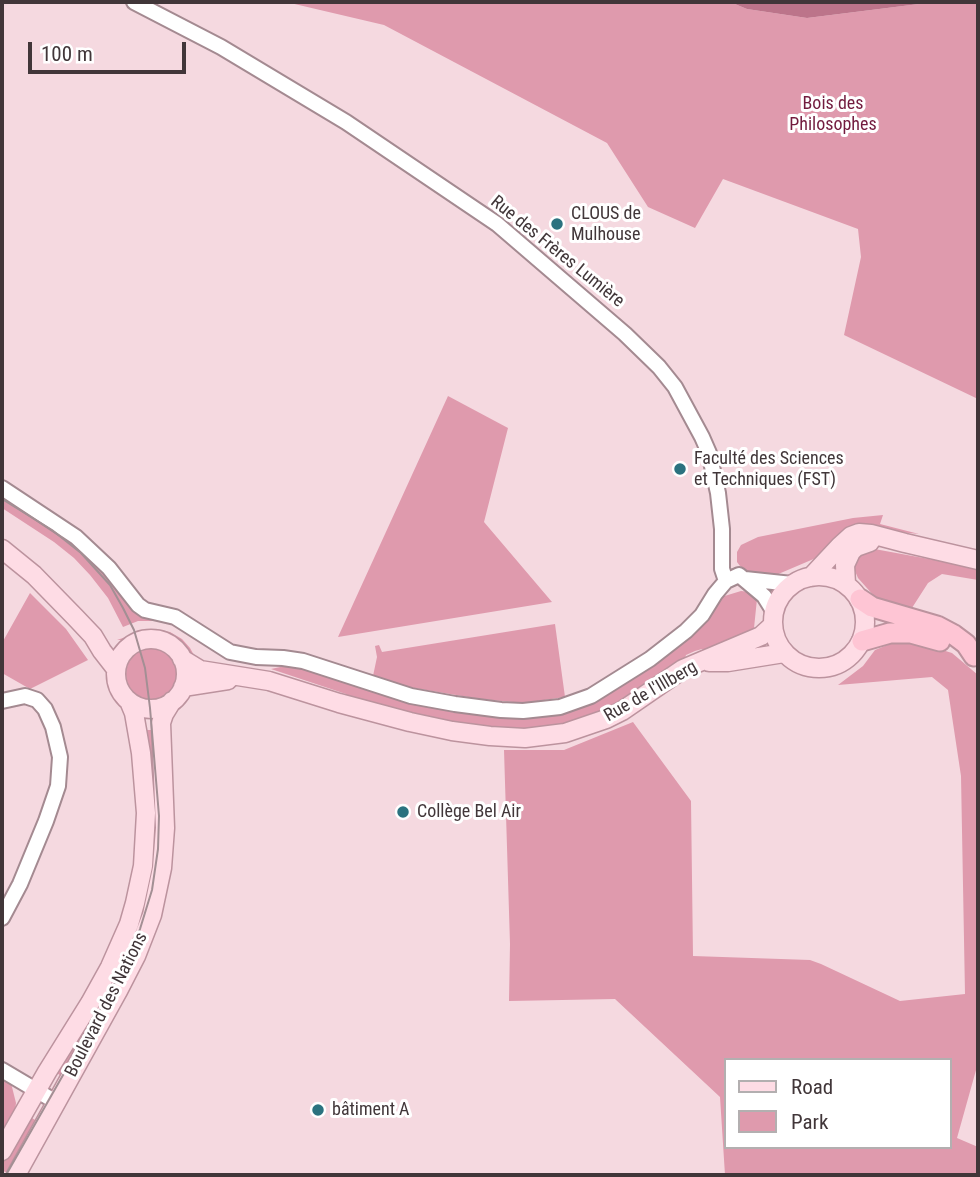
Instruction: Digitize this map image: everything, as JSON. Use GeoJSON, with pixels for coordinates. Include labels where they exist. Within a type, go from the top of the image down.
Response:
{"type":"FeatureCollection","features":[{"type":"Feature","properties":{"kind":"highway"},"geometry":{"type":"LineString","coordinates":[[860,599],[872,607],[937,626],[966,644],[976,658]]}},
{"type":"Feature","properties":{"kind":"highway"},"geometry":{"type":"LineString","coordinates":[[862,641],[890,633],[911,633],[945,642],[976,658]]}},
{"type":"Feature","properties":{"kind":"main road"},"geometry":{"type":"LineString","coordinates":[[811,577],[845,541],[859,533],[978,560]]}},
{"type":"Feature","properties":{"kind":"main road"},"geometry":{"type":"LineString","coordinates":[[846,584],[845,565],[856,547],[874,541],[905,543]]}},
{"type":"Feature","properties":{"kind":"main road"},"geometry":{"type":"LineString","coordinates":[[2,549],[34,575],[93,636],[116,669]]}},
{"type":"Feature","properties":{"kind":"main road"},"geometry":{"type":"LineString","coordinates":[[811,577],[829,577],[846,584],[860,599],[865,613],[862,641],[856,652],[830,668],[808,667],[791,659],[784,653],[775,635],[774,619],[778,601],[792,584],[811,577]]}},
{"type":"Feature","properties":{"kind":"main road","name":"Rue de l'Illberg"},"geometry":{"type":"LineString","coordinates":[[245,677],[284,684],[339,703],[410,722],[452,731],[525,738],[565,733],[614,715],[684,669],[761,636],[774,619]]}},
{"type":"Feature","properties":{"kind":"main road"},"geometry":{"type":"LineString","coordinates":[[93,636],[131,645],[145,639],[158,640],[170,645],[182,659],[200,670],[245,677]]}},
{"type":"Feature","properties":{"kind":"main road"},"geometry":{"type":"LineString","coordinates":[[131,645],[119,660],[116,669],[119,687],[129,701],[136,705],[150,708],[162,706],[177,694],[245,677]]}},
{"type":"Feature","properties":{"kind":"main road"},"geometry":{"type":"LineString","coordinates":[[706,661],[728,662],[784,653]]}},
{"type":"Feature","properties":{"kind":"main road"},"geometry":{"type":"LineString","coordinates":[[177,694],[185,673],[182,659]]}},
{"type":"Feature","properties":{"kind":"main road","name":"Boulevard des Nations"},"geometry":{"type":"LineString","coordinates":[[16,1175],[136,956],[152,915],[162,868],[165,828],[161,723],[177,694]]}},
{"type":"Feature","properties":{"kind":"main road","name":"Boulevard des Nations"},"geometry":{"type":"LineString","coordinates":[[2,1152],[110,967],[135,903],[143,866],[146,813],[141,753],[134,713],[129,701]]}},
{"type":"Feature","properties":{"kind":"street","name":"Rue des Frères Lumière"},"geometry":{"type":"LineString","coordinates":[[134,2],[202,36],[293,89],[497,224],[633,342],[675,387],[709,453],[718,493],[722,529],[722,569],[737,579]]}},
{"type":"Feature","properties":{"kind":"street"},"geometry":{"type":"LineString","coordinates":[[2,488],[76,537],[109,568],[131,597],[145,610],[175,617],[230,652],[256,657],[290,658],[411,696],[501,710],[544,709],[578,702],[603,690],[686,631],[702,615],[715,594],[737,579],[792,584]]}},
{"type":"Feature","properties":{"kind":"street"},"geometry":{"type":"LineString","coordinates":[[737,579],[764,596],[774,619]]}},
{"type":"Feature","properties":{"kind":"street"},"geometry":{"type":"LineString","coordinates":[[2,701],[25,696],[37,700],[45,709],[53,727],[60,757],[58,786],[46,821],[20,884],[2,918]]}},
{"type":"Feature","properties":{"kind":"street"},"geometry":{"type":"LineString","coordinates":[[2,1070],[56,1102]]}},
{"type":"Feature","properties":{"kind":"green space","name":"Bois des Philosophes"},"geometry":{"type":"Polygon","coordinates":[[[286,2],[730,2],[747,9],[807,18],[935,2],[978,2],[978,399],[844,335],[861,257],[858,229],[723,179],[695,228],[648,207],[607,143],[384,25],[286,2]]]}},
{"type":"Feature","properties":{"kind":"green space"},"geometry":{"type":"Polygon","coordinates":[[[448,396],[508,428],[484,522],[552,602],[338,637],[448,396]]]}},
{"type":"Feature","properties":{"kind":"green space"},"geometry":{"type":"Polygon","coordinates":[[[2,492],[63,532],[155,617],[156,621],[138,621],[123,627],[108,598],[74,558],[2,508],[2,492]]]}},
{"type":"Feature","properties":{"kind":"green space"},"geometry":{"type":"Polygon","coordinates":[[[883,515],[880,524],[919,534],[869,529],[823,555],[776,575],[750,573],[737,562],[737,552],[741,545],[758,537],[853,518],[883,515]]]}},
{"type":"Feature","properties":{"kind":"green space"},"geometry":{"type":"Polygon","coordinates":[[[869,548],[978,568],[978,580],[942,574],[928,583],[910,611],[874,596],[858,578],[854,558],[869,548]]]}},
{"type":"Feature","properties":{"kind":"green space"},"geometry":{"type":"Polygon","coordinates":[[[741,591],[750,592],[757,599],[754,628],[743,638],[686,655],[634,695],[592,718],[537,730],[493,729],[433,721],[347,699],[346,694],[271,669],[294,664],[408,700],[574,708],[718,598],[741,591]]]}},
{"type":"Feature","properties":{"kind":"green space"},"geometry":{"type":"Polygon","coordinates":[[[30,593],[66,629],[88,660],[30,689],[2,673],[2,643],[30,593]]]}},
{"type":"Feature","properties":{"kind":"green space"},"geometry":{"type":"Polygon","coordinates":[[[555,624],[565,697],[524,703],[480,699],[414,688],[373,676],[377,657],[375,646],[379,645],[382,652],[555,624]]]}},
{"type":"Feature","properties":{"kind":"green space"},"geometry":{"type":"Polygon","coordinates":[[[149,629],[170,632],[182,639],[195,657],[186,655],[170,639],[158,635],[117,640],[149,629]]]}},
{"type":"Feature","properties":{"kind":"green space"},"geometry":{"type":"Polygon","coordinates":[[[910,640],[952,653],[978,675],[978,1063],[957,1138],[978,1147],[978,1175],[725,1175],[720,1097],[615,999],[509,1001],[510,944],[504,750],[564,750],[633,722],[691,801],[693,956],[810,960],[900,1001],[965,994],[961,776],[948,690],[932,677],[838,685],[863,666],[875,650],[895,642],[910,640]]]}},
{"type":"Feature","properties":{"kind":"green space"},"geometry":{"type":"Polygon","coordinates":[[[152,648],[171,655],[178,674],[171,693],[152,700],[133,693],[126,674],[133,655],[152,648]]]}},
{"type":"Feature","properties":{"kind":"green space"},"geometry":{"type":"Polygon","coordinates":[[[142,730],[158,730],[162,812],[144,929],[66,1079],[52,1070],[134,919],[142,730]]]}},
{"type":"Feature","properties":{"kind":"green space"},"geometry":{"type":"Polygon","coordinates":[[[2,1070],[9,1075],[16,1103],[15,1111],[2,1132],[2,1070]]]}},
{"type":"Feature","properties":{"kind":"green space"},"geometry":{"type":"Polygon","coordinates":[[[27,1115],[40,1123],[10,1175],[2,1170],[2,1158],[27,1115]]]}},
{"type":"Feature","properties":{"kind":"shaded area"},"geometry":{"type":"Polygon","coordinates":[[[730,2],[935,2],[807,18],[747,9],[730,2]]]}},
{"type":"Feature","properties":{"kind":"tram line"},"geometry":{"type":"LineString","coordinates":[[2,499],[52,530],[81,553],[110,585],[134,630],[145,668],[159,816],[158,849],[152,890],[133,949],[6,1175]]}},
{"type":"Feature","properties":{"kind":"place","name":"CLOUS de Mulhouse"},"geometry":{"type":"Point","coordinates":[557,224]}},
{"type":"Feature","properties":{"kind":"place","name":"Faculté des Sciences et Techniques (FST)"},"geometry":{"type":"Point","coordinates":[680,469]}},
{"type":"Feature","properties":{"kind":"place","name":"Collège Bel Air"},"geometry":{"type":"Point","coordinates":[403,812]}},
{"type":"Feature","properties":{"kind":"place","name":"bâtiment A"},"geometry":{"type":"Point","coordinates":[318,1110]}}]}
